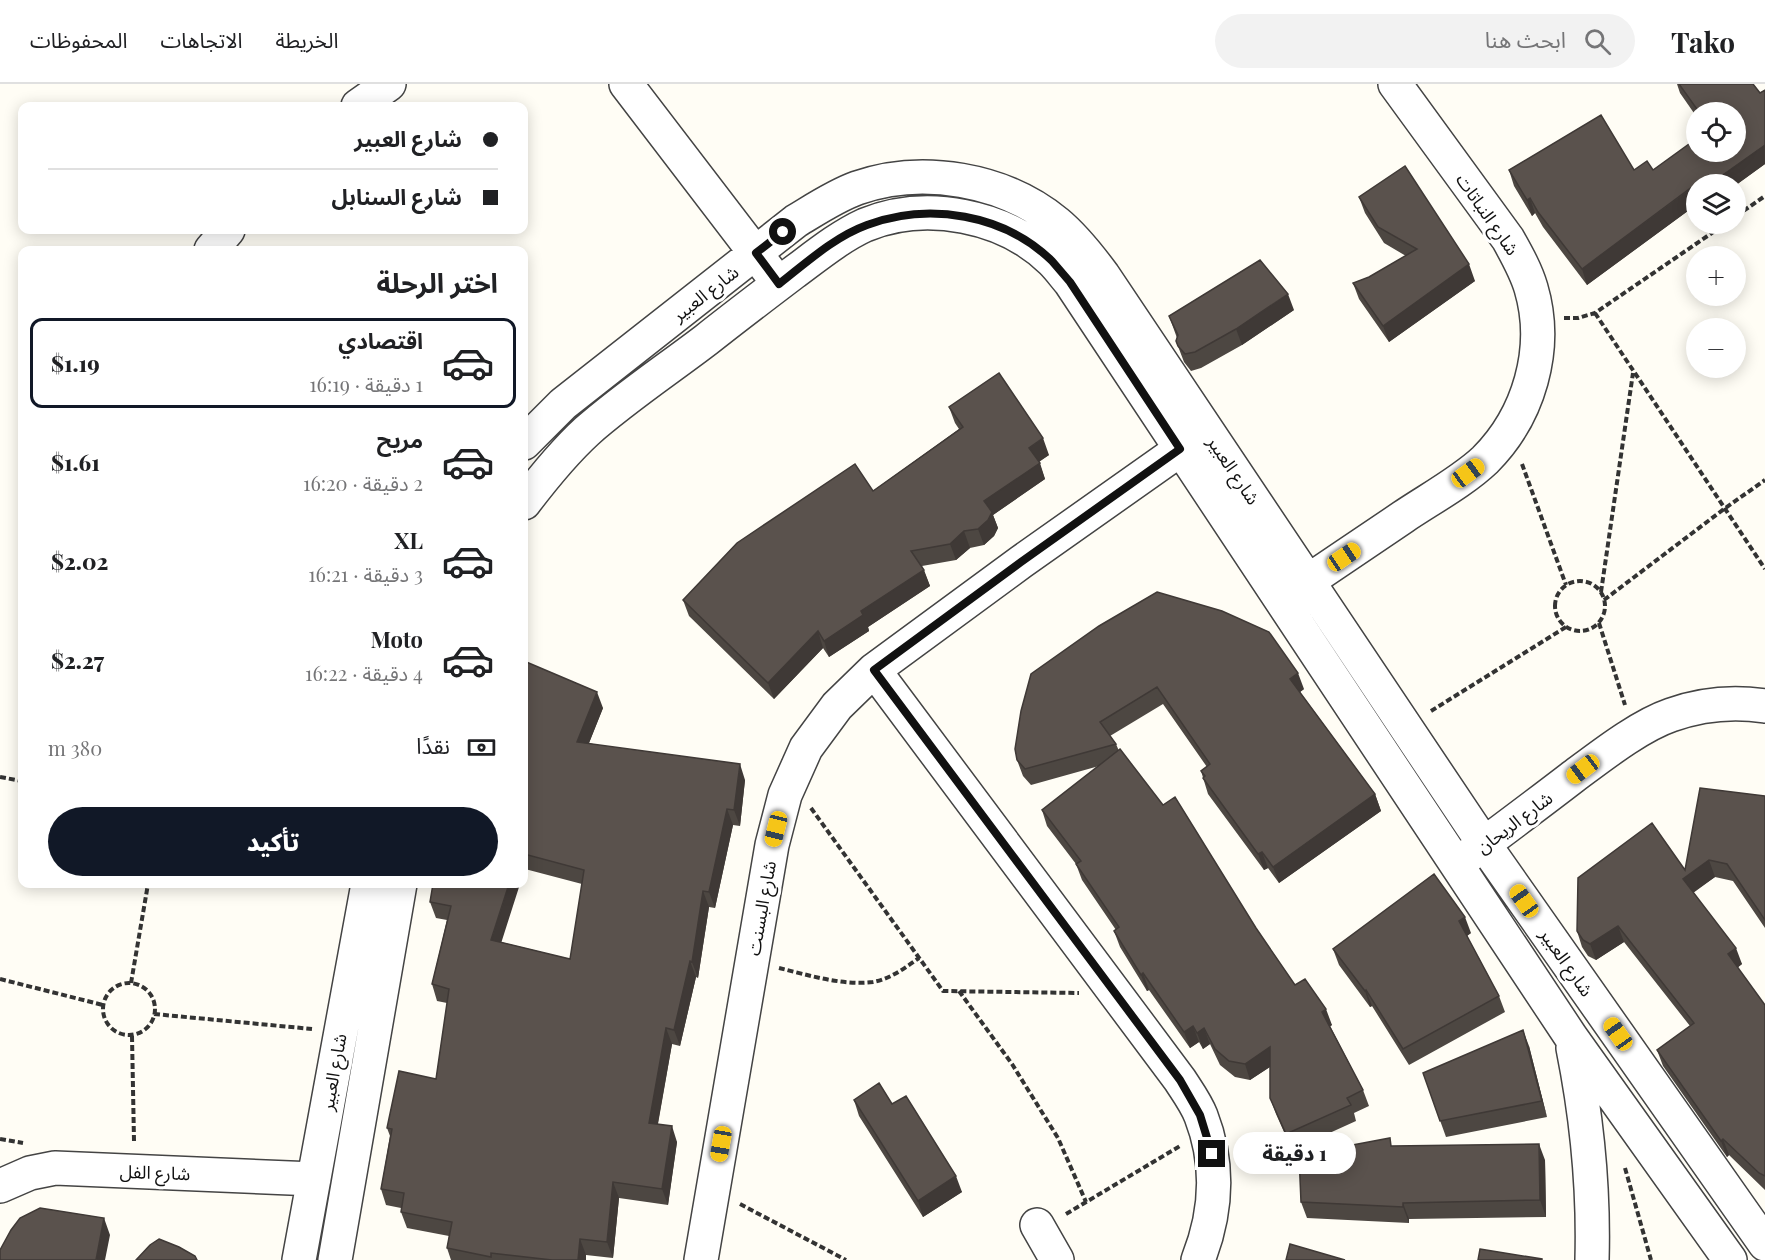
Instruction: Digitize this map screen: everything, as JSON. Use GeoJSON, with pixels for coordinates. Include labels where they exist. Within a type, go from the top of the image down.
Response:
{"type":"FeatureCollection","features":[{"type":"Feature","properties":{"kind":"street"},"geometry":{"type":"LineString","coordinates":[[364,102],[389,84]]}},
{"type":"Feature","properties":{"kind":"street"},"geometry":{"type":"LineString","coordinates":[[626,84],[779,284]]}},
{"type":"Feature","properties":{"kind":"street","name":"شارع النباتات"},"geometry":{"type":"LineString","coordinates":[[1280,600],[1484,461],[1510,431],[1528,395],[1537,356],[1537,315],[1531,289],[1521,263],[1508,239],[1395,84]]}},
{"type":"Feature","properties":{"kind":"street","name":"شارع العبير"},"geometry":{"type":"LineString","coordinates":[[528,439],[563,404],[796,221],[826,202],[858,188],[892,180],[927,177],[961,180],[995,189],[1027,203],[1056,222],[1082,247],[1103,275],[1484,844],[1765,1244]]}},
{"type":"Feature","properties":{"kind":"street","name":"شارع العبير"},"geometry":{"type":"LineString","coordinates":[[528,498],[551,468],[587,431],[779,284],[839,240],[865,225],[892,217],[921,213],[949,214],[977,219],[1004,229],[1029,243],[1051,261],[1070,282],[1571,1037],[1730,1260]]}},
{"type":"Feature","properties":{"kind":"street"},"geometry":{"type":"LineString","coordinates":[[214,246],[225,234]]}},
{"type":"Feature","properties":{"kind":"street","name":"شارع البسنت"},"geometry":{"type":"LineString","coordinates":[[701,1260],[772,845],[785,795],[807,748],[837,706],[874,670],[1021,562],[1208,430]]}},
{"type":"Feature","properties":{"kind":"street"},"geometry":{"type":"LineString","coordinates":[[874,670],[1180,1080],[1200,1115],[1212,1154],[1215,1195],[1208,1235],[1198,1260]]}},
{"type":"Feature","properties":{"kind":"street","name":"شارع الريحان"},"geometry":{"type":"LineString","coordinates":[[1457,864],[1600,757],[1668,716],[1705,705],[1744,703],[1765,706]]}},
{"type":"Feature","properties":{"kind":"street","name":"شارع العبير"},"geometry":{"type":"LineString","coordinates":[[299,1260],[367,888]]}},
{"type":"Feature","properties":{"kind":"street","name":"شارع العبير"},"geometry":{"type":"LineString","coordinates":[[335,1260],[399,888]]}},
{"type":"Feature","properties":{"kind":"street"},"geometry":{"type":"LineString","coordinates":[[1571,1037],[1583,1096],[1590,1157],[1593,1218],[1592,1260]]}},
{"type":"Feature","properties":{"kind":"street","name":"شارع الفل"},"geometry":{"type":"LineString","coordinates":[[0,1185],[30,1173],[55,1168],[314,1179]]}},
{"type":"Feature","properties":{"kind":"street"},"geometry":{"type":"LineString","coordinates":[[1048,1222],[1057,1260]]}},
{"type":"Feature","properties":{"kind":"path"},"geometry":{"type":"LineString","coordinates":[[1746,209],[1765,196]]}},
{"type":"Feature","properties":{"kind":"path"},"geometry":{"type":"LineString","coordinates":[[1537,315],[1578,318],[1595,313],[1710,234]]}},
{"type":"Feature","properties":{"kind":"path"},"geometry":{"type":"LineString","coordinates":[[1595,313],[1765,569]]}},
{"type":"Feature","properties":{"kind":"path"},"geometry":{"type":"LineString","coordinates":[[1601,592],[1634,372]]}},
{"type":"Feature","properties":{"kind":"path"},"geometry":{"type":"LineString","coordinates":[[1510,431],[1566,585]]}},
{"type":"Feature","properties":{"kind":"path"},"geometry":{"type":"LineString","coordinates":[[1604,600],[1765,480]]}},
{"type":"Feature","properties":{"kind":"path"},"geometry":{"type":"LineString","coordinates":[[1575,581],[1585,581],[1594,585],[1601,592],[1604,612],[1599,623],[1583,631],[1574,631],[1559,620],[1555,610],[1555,601],[1559,592],[1566,585],[1575,581]]}},
{"type":"Feature","properties":{"kind":"path"},"geometry":{"type":"LineString","coordinates":[[1599,623],[1635,734]]}},
{"type":"Feature","properties":{"kind":"path"},"geometry":{"type":"LineString","coordinates":[[1406,727],[1566,627]]}},
{"type":"Feature","properties":{"kind":"path"},"geometry":{"type":"LineString","coordinates":[[0,777],[18,780]]}},
{"type":"Feature","properties":{"kind":"path"},"geometry":{"type":"LineString","coordinates":[[792,781],[942,991],[1116,994]]}},
{"type":"Feature","properties":{"kind":"path"},"geometry":{"type":"LineString","coordinates":[[131,983],[147,888]]}},
{"type":"Feature","properties":{"kind":"path"},"geometry":{"type":"LineString","coordinates":[[784,969],[849,982],[874,981],[899,972],[919,958]]}},
{"type":"Feature","properties":{"kind":"path"},"geometry":{"type":"LineString","coordinates":[[0,979],[103,1005]]}},
{"type":"Feature","properties":{"kind":"path"},"geometry":{"type":"LineString","coordinates":[[131,983],[148,991],[153,999],[154,1014],[149,1027],[132,1036],[113,1031],[106,1024],[103,1015],[106,996],[112,989],[121,984],[131,983]]}},
{"type":"Feature","properties":{"kind":"path"},"geometry":{"type":"LineString","coordinates":[[960,991],[1012,1064],[1058,1138],[1086,1202]]}},
{"type":"Feature","properties":{"kind":"path"},"geometry":{"type":"LineString","coordinates":[[154,1014],[341,1032]]}},
{"type":"Feature","properties":{"kind":"path"},"geometry":{"type":"LineString","coordinates":[[132,1036],[134,1172]]}},
{"type":"Feature","properties":{"kind":"path"},"geometry":{"type":"LineString","coordinates":[[1048,1222],[1205,1131]]}},
{"type":"Feature","properties":{"kind":"path"},"geometry":{"type":"LineString","coordinates":[[713,1189],[846,1260]]}},
{"type":"Feature","properties":{"kind":"building"},"geometry":{"type":"Polygon","coordinates":[[[1679,84],[1753,84],[1760,93],[1765,90],[1765,145],[1746,158],[1746,102],[1692,102],[1679,84]]]}},
{"type":"Feature","properties":{"kind":"building"},"geometry":{"type":"Polygon","coordinates":[[[1601,115],[1634,170],[1647,161],[1653,170],[1686,146],[1686,162],[1741,162],[1724,174],[1686,174],[1686,191],[1582,269],[1538,212],[1530,198],[1527,200],[1509,170],[1601,115]]]}},
{"type":"Feature","properties":{"kind":"building"},"geometry":{"type":"Polygon","coordinates":[[[1405,166],[1469,264],[1383,326],[1353,283],[1369,277],[1417,249],[1378,227],[1359,197],[1405,166]]]}},
{"type":"Feature","properties":{"kind":"building"},"geometry":{"type":"Polygon","coordinates":[[[1260,260],[1288,294],[1236,329],[1195,352],[1185,354],[1178,346],[1176,341],[1178,335],[1169,316],[1260,260]]]}},
{"type":"Feature","properties":{"kind":"building"},"geometry":{"type":"Polygon","coordinates":[[[999,373],[1043,438],[1029,448],[1040,463],[984,501],[992,512],[988,520],[978,529],[964,531],[950,544],[911,551],[924,570],[861,611],[863,615],[824,641],[818,631],[768,683],[683,600],[737,543],[855,464],[873,491],[963,427],[949,407],[999,373]]]}},
{"type":"Feature","properties":{"kind":"building"},"geometry":{"type":"Polygon","coordinates":[[[1157,592],[1222,611],[1269,632],[1298,673],[1290,679],[1375,794],[1273,867],[1262,852],[1258,854],[1203,778],[1205,776],[1201,771],[1210,764],[1157,687],[1100,722],[1116,744],[1025,769],[1017,760],[1015,749],[1021,711],[1031,674],[1099,626],[1157,592]]]}},
{"type":"Feature","properties":{"kind":"building"},"geometry":{"type":"Polygon","coordinates":[[[528,663],[597,692],[577,742],[740,764],[734,810],[727,809],[709,892],[703,891],[692,962],[690,961],[674,1030],[666,1028],[649,1123],[672,1126],[662,1189],[613,1182],[607,1242],[580,1239],[578,1260],[552,1260],[491,1253],[491,1257],[447,1248],[452,1222],[401,1212],[404,1193],[381,1189],[392,1129],[387,1128],[399,1071],[436,1079],[449,989],[432,984],[451,906],[430,902],[432,888],[508,888],[491,940],[570,959],[584,870],[528,855],[528,663]]]}},
{"type":"Feature","properties":{"kind":"building"},"geometry":{"type":"Polygon","coordinates":[[[1120,749],[1163,805],[1175,797],[1256,928],[1295,985],[1305,979],[1326,1009],[1322,1012],[1363,1090],[1347,1098],[1351,1105],[1286,1134],[1270,1098],[1270,1047],[1245,1064],[1229,1061],[1215,1049],[1204,1028],[1197,1033],[1193,1026],[1184,1032],[1143,973],[1141,975],[1114,931],[1119,927],[1076,864],[1081,861],[1042,810],[1120,749]]]}},
{"type":"Feature","properties":{"kind":"building"},"geometry":{"type":"Polygon","coordinates":[[[1700,788],[1765,796],[1765,920],[1727,864],[1709,860],[1683,879],[1736,948],[1728,954],[1765,1005],[1765,1176],[1723,1139],[1721,1141],[1657,1050],[1694,1023],[1618,926],[1590,944],[1583,940],[1577,931],[1578,878],[1652,823],[1685,870],[1700,788]]]}},
{"type":"Feature","properties":{"kind":"building"},"geometry":{"type":"Polygon","coordinates":[[[1434,874],[1465,917],[1459,921],[1499,996],[1403,1049],[1366,990],[1333,949],[1434,874]]]}},
{"type":"Feature","properties":{"kind":"building"},"geometry":{"type":"Polygon","coordinates":[[[1523,1030],[1542,1101],[1440,1121],[1423,1073],[1523,1030]]]}},
{"type":"Feature","properties":{"kind":"building"},"geometry":{"type":"Polygon","coordinates":[[[879,1083],[892,1104],[906,1096],[956,1176],[918,1201],[854,1100],[879,1083]]]}},
{"type":"Feature","properties":{"kind":"building"},"geometry":{"type":"Polygon","coordinates":[[[1390,1138],[1391,1146],[1539,1144],[1540,1200],[1403,1203],[1403,1207],[1301,1202],[1299,1155],[1390,1138]]]}},
{"type":"Feature","properties":{"kind":"building"},"geometry":{"type":"Polygon","coordinates":[[[40,1208],[104,1218],[96,1260],[0,1260],[0,1250],[20,1218],[40,1208]]]}},
{"type":"Feature","properties":{"kind":"building"},"geometry":{"type":"Polygon","coordinates":[[[159,1239],[179,1247],[195,1256],[197,1260],[136,1260],[159,1239]]]}},
{"type":"Feature","properties":{"kind":"building"},"geometry":{"type":"Polygon","coordinates":[[[1290,1244],[1345,1260],[1286,1260],[1290,1244]]]}},
{"type":"Feature","properties":{"kind":"building"},"geometry":{"type":"Polygon","coordinates":[[[1480,1249],[1542,1259],[1542,1260],[1478,1260],[1480,1249]]]}},
{"type":"Feature","properties":{"kind":"route"},"geometry":{"type":"LineString","coordinates":[[783,232],[756,253],[779,284],[839,240],[865,225],[892,217],[921,213],[949,214],[977,219],[1004,229],[1029,243],[1051,261],[1070,282],[1180,449],[874,670],[1180,1080],[1200,1115],[1212,1154]]}}]}
